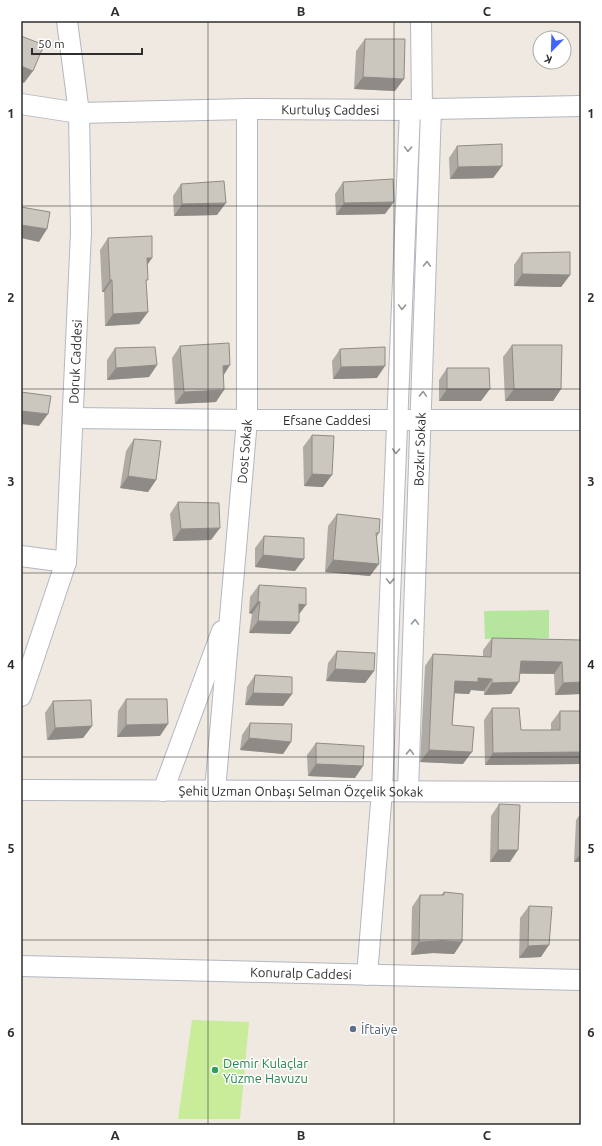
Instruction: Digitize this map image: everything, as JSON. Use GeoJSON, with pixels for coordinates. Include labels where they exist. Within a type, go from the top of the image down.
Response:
{"type":"FeatureCollection","features":[{"type":"Feature","properties":{"kind":"street","name":"Doruk Caddesi"},"geometry":{"type":"LineString","coordinates":[[21,696],[66,562],[81,232],[79,113],[66,21]]}},
{"type":"Feature","properties":{"kind":"street"},"geometry":{"type":"LineString","coordinates":[[421,21],[421,109]]}},
{"type":"Feature","properties":{"kind":"street","name":"Kurtuluş Caddesi"},"geometry":{"type":"LineString","coordinates":[[21,104],[79,113],[247,109],[421,109],[581,106]]}},
{"type":"Feature","properties":{"kind":"street","name":"Dost Sokak"},"geometry":{"type":"LineString","coordinates":[[215,791],[247,420],[247,109]]}},
{"type":"Feature","properties":{"kind":"street","name":"Bozkır Sokak"},"geometry":{"type":"LineString","coordinates":[[367,975],[382,791],[397,419],[421,109]]}},
{"type":"Feature","properties":{"kind":"street","name":"Bozkır Sokak"},"geometry":{"type":"LineString","coordinates":[[408,791],[422,419],[421,109]]}},
{"type":"Feature","properties":{"kind":"street","name":"Efsane Caddesi"},"geometry":{"type":"LineString","coordinates":[[73,418],[247,420],[581,420]]}},
{"type":"Feature","properties":{"kind":"street"},"geometry":{"type":"LineString","coordinates":[[21,556],[66,562]]}},
{"type":"Feature","properties":{"kind":"street"},"geometry":{"type":"LineString","coordinates":[[163,791],[231,607]]}},
{"type":"Feature","properties":{"kind":"street","name":"Şehit Uzman Onbaşı Selman Özçelik Sokak"},"geometry":{"type":"LineString","coordinates":[[21,790],[581,792]]}},
{"type":"Feature","properties":{"kind":"street","name":"Konuralp Caddesi"},"geometry":{"type":"LineString","coordinates":[[21,966],[581,980]]}},
{"type":"Feature","properties":{"kind":"green space"},"geometry":{"type":"Polygon","coordinates":[[[549,610],[549,638],[485,639],[484,611],[549,610]]]}},
{"type":"Feature","properties":{"kind":"green space","name":"Demir Kulaçlar Yüzme Havuzu"},"geometry":{"type":"Polygon","coordinates":[[[192,1020],[249,1022],[240,1119],[178,1119],[192,1020]]]}},
{"type":"Feature","properties":{"kind":"building"},"geometry":{"type":"Polygon","coordinates":[[[21,36],[44,45],[33,71],[21,66],[21,36]]]}},
{"type":"Feature","properties":{"kind":"building"},"geometry":{"type":"Polygon","coordinates":[[[365,39],[405,39],[404,79],[363,77],[365,39]]]}},
{"type":"Feature","properties":{"kind":"building"},"geometry":{"type":"Polygon","coordinates":[[[502,144],[502,166],[458,167],[457,146],[502,144]]]}},
{"type":"Feature","properties":{"kind":"building"},"geometry":{"type":"Polygon","coordinates":[[[393,179],[394,202],[344,203],[343,182],[393,179]]]}},
{"type":"Feature","properties":{"kind":"building"},"geometry":{"type":"Polygon","coordinates":[[[224,181],[226,203],[182,204],[181,184],[224,181]]]}},
{"type":"Feature","properties":{"kind":"building"},"geometry":{"type":"Polygon","coordinates":[[[21,207],[50,212],[47,229],[21,225],[21,207]]]}},
{"type":"Feature","properties":{"kind":"building"},"geometry":{"type":"Polygon","coordinates":[[[152,236],[152,258],[147,258],[148,280],[146,280],[148,312],[113,314],[112,280],[110,280],[108,238],[152,236]]]}},
{"type":"Feature","properties":{"kind":"building"},"geometry":{"type":"Polygon","coordinates":[[[570,252],[570,275],[522,274],[522,253],[570,252]]]}},
{"type":"Feature","properties":{"kind":"building"},"geometry":{"type":"Polygon","coordinates":[[[229,343],[230,365],[223,366],[224,390],[184,392],[180,346],[229,343]]]}},
{"type":"Feature","properties":{"kind":"building"},"geometry":{"type":"Polygon","coordinates":[[[512,345],[562,345],[561,389],[514,389],[512,345]]]}},
{"type":"Feature","properties":{"kind":"building"},"geometry":{"type":"Polygon","coordinates":[[[155,347],[157,365],[116,368],[115,348],[155,347]]]}},
{"type":"Feature","properties":{"kind":"building"},"geometry":{"type":"Polygon","coordinates":[[[385,347],[385,366],[341,367],[340,349],[385,347]]]}},
{"type":"Feature","properties":{"kind":"building"},"geometry":{"type":"Polygon","coordinates":[[[447,368],[489,368],[490,389],[447,389],[447,368]]]}},
{"type":"Feature","properties":{"kind":"building"},"geometry":{"type":"Polygon","coordinates":[[[21,392],[51,396],[48,414],[21,411],[21,392]]]}},
{"type":"Feature","properties":{"kind":"building"},"geometry":{"type":"Polygon","coordinates":[[[312,435],[334,436],[332,475],[312,474],[312,435]]]}},
{"type":"Feature","properties":{"kind":"building"},"geometry":{"type":"Polygon","coordinates":[[[134,439],[161,441],[156,480],[128,476],[134,439]]]}},
{"type":"Feature","properties":{"kind":"building"},"geometry":{"type":"Polygon","coordinates":[[[178,502],[219,503],[220,528],[181,529],[178,502]]]}},
{"type":"Feature","properties":{"kind":"building"},"geometry":{"type":"Polygon","coordinates":[[[337,514],[380,519],[379,533],[376,533],[379,564],[333,560],[337,514]]]}},
{"type":"Feature","properties":{"kind":"building"},"geometry":{"type":"Polygon","coordinates":[[[264,536],[304,538],[304,559],[263,555],[264,536]]]}},
{"type":"Feature","properties":{"kind":"building"},"geometry":{"type":"Polygon","coordinates":[[[259,585],[306,588],[306,605],[299,604],[299,622],[258,621],[260,602],[258,601],[259,585]]]}},
{"type":"Feature","properties":{"kind":"building"},"geometry":{"type":"Polygon","coordinates":[[[492,638],[581,640],[581,682],[563,683],[562,662],[521,661],[519,682],[492,683],[492,679],[478,678],[478,682],[455,681],[452,725],[474,727],[472,752],[429,750],[433,654],[491,657],[492,638]]]}},
{"type":"Feature","properties":{"kind":"building"},"geometry":{"type":"Polygon","coordinates":[[[337,651],[375,653],[374,671],[335,669],[337,651]]]}},
{"type":"Feature","properties":{"kind":"building"},"geometry":{"type":"Polygon","coordinates":[[[255,675],[292,677],[292,694],[253,693],[255,675]]]}},
{"type":"Feature","properties":{"kind":"building"},"geometry":{"type":"Polygon","coordinates":[[[126,699],[167,699],[168,724],[126,725],[126,699]]]}},
{"type":"Feature","properties":{"kind":"building"},"geometry":{"type":"Polygon","coordinates":[[[91,700],[92,726],[55,728],[53,701],[91,700]]]}},
{"type":"Feature","properties":{"kind":"building"},"geometry":{"type":"Polygon","coordinates":[[[492,708],[519,708],[521,730],[560,730],[560,711],[581,711],[581,752],[493,753],[492,708]]]}},
{"type":"Feature","properties":{"kind":"building"},"geometry":{"type":"Polygon","coordinates":[[[250,723],[292,724],[291,742],[249,738],[250,723]]]}},
{"type":"Feature","properties":{"kind":"building"},"geometry":{"type":"Polygon","coordinates":[[[316,743],[364,746],[363,766],[316,764],[316,743]]]}},
{"type":"Feature","properties":{"kind":"building"},"geometry":{"type":"Polygon","coordinates":[[[499,804],[520,805],[518,850],[498,850],[499,804]]]}},
{"type":"Feature","properties":{"kind":"building"},"geometry":{"type":"Polygon","coordinates":[[[444,892],[463,894],[462,942],[419,942],[420,895],[444,895],[444,892]]]}},
{"type":"Feature","properties":{"kind":"building"},"geometry":{"type":"Polygon","coordinates":[[[529,906],[552,907],[549,945],[528,946],[529,906]]]}},
{"type":"Feature","properties":{"kind":"place","name":"İftaiye"},"geometry":{"type":"Point","coordinates":[353,1029]}},
{"type":"Feature","properties":{"kind":"place","name":"Demir Kulaçlar Yüzme Havuzu"},"geometry":{"type":"Point","coordinates":[215,1070]}}]}
